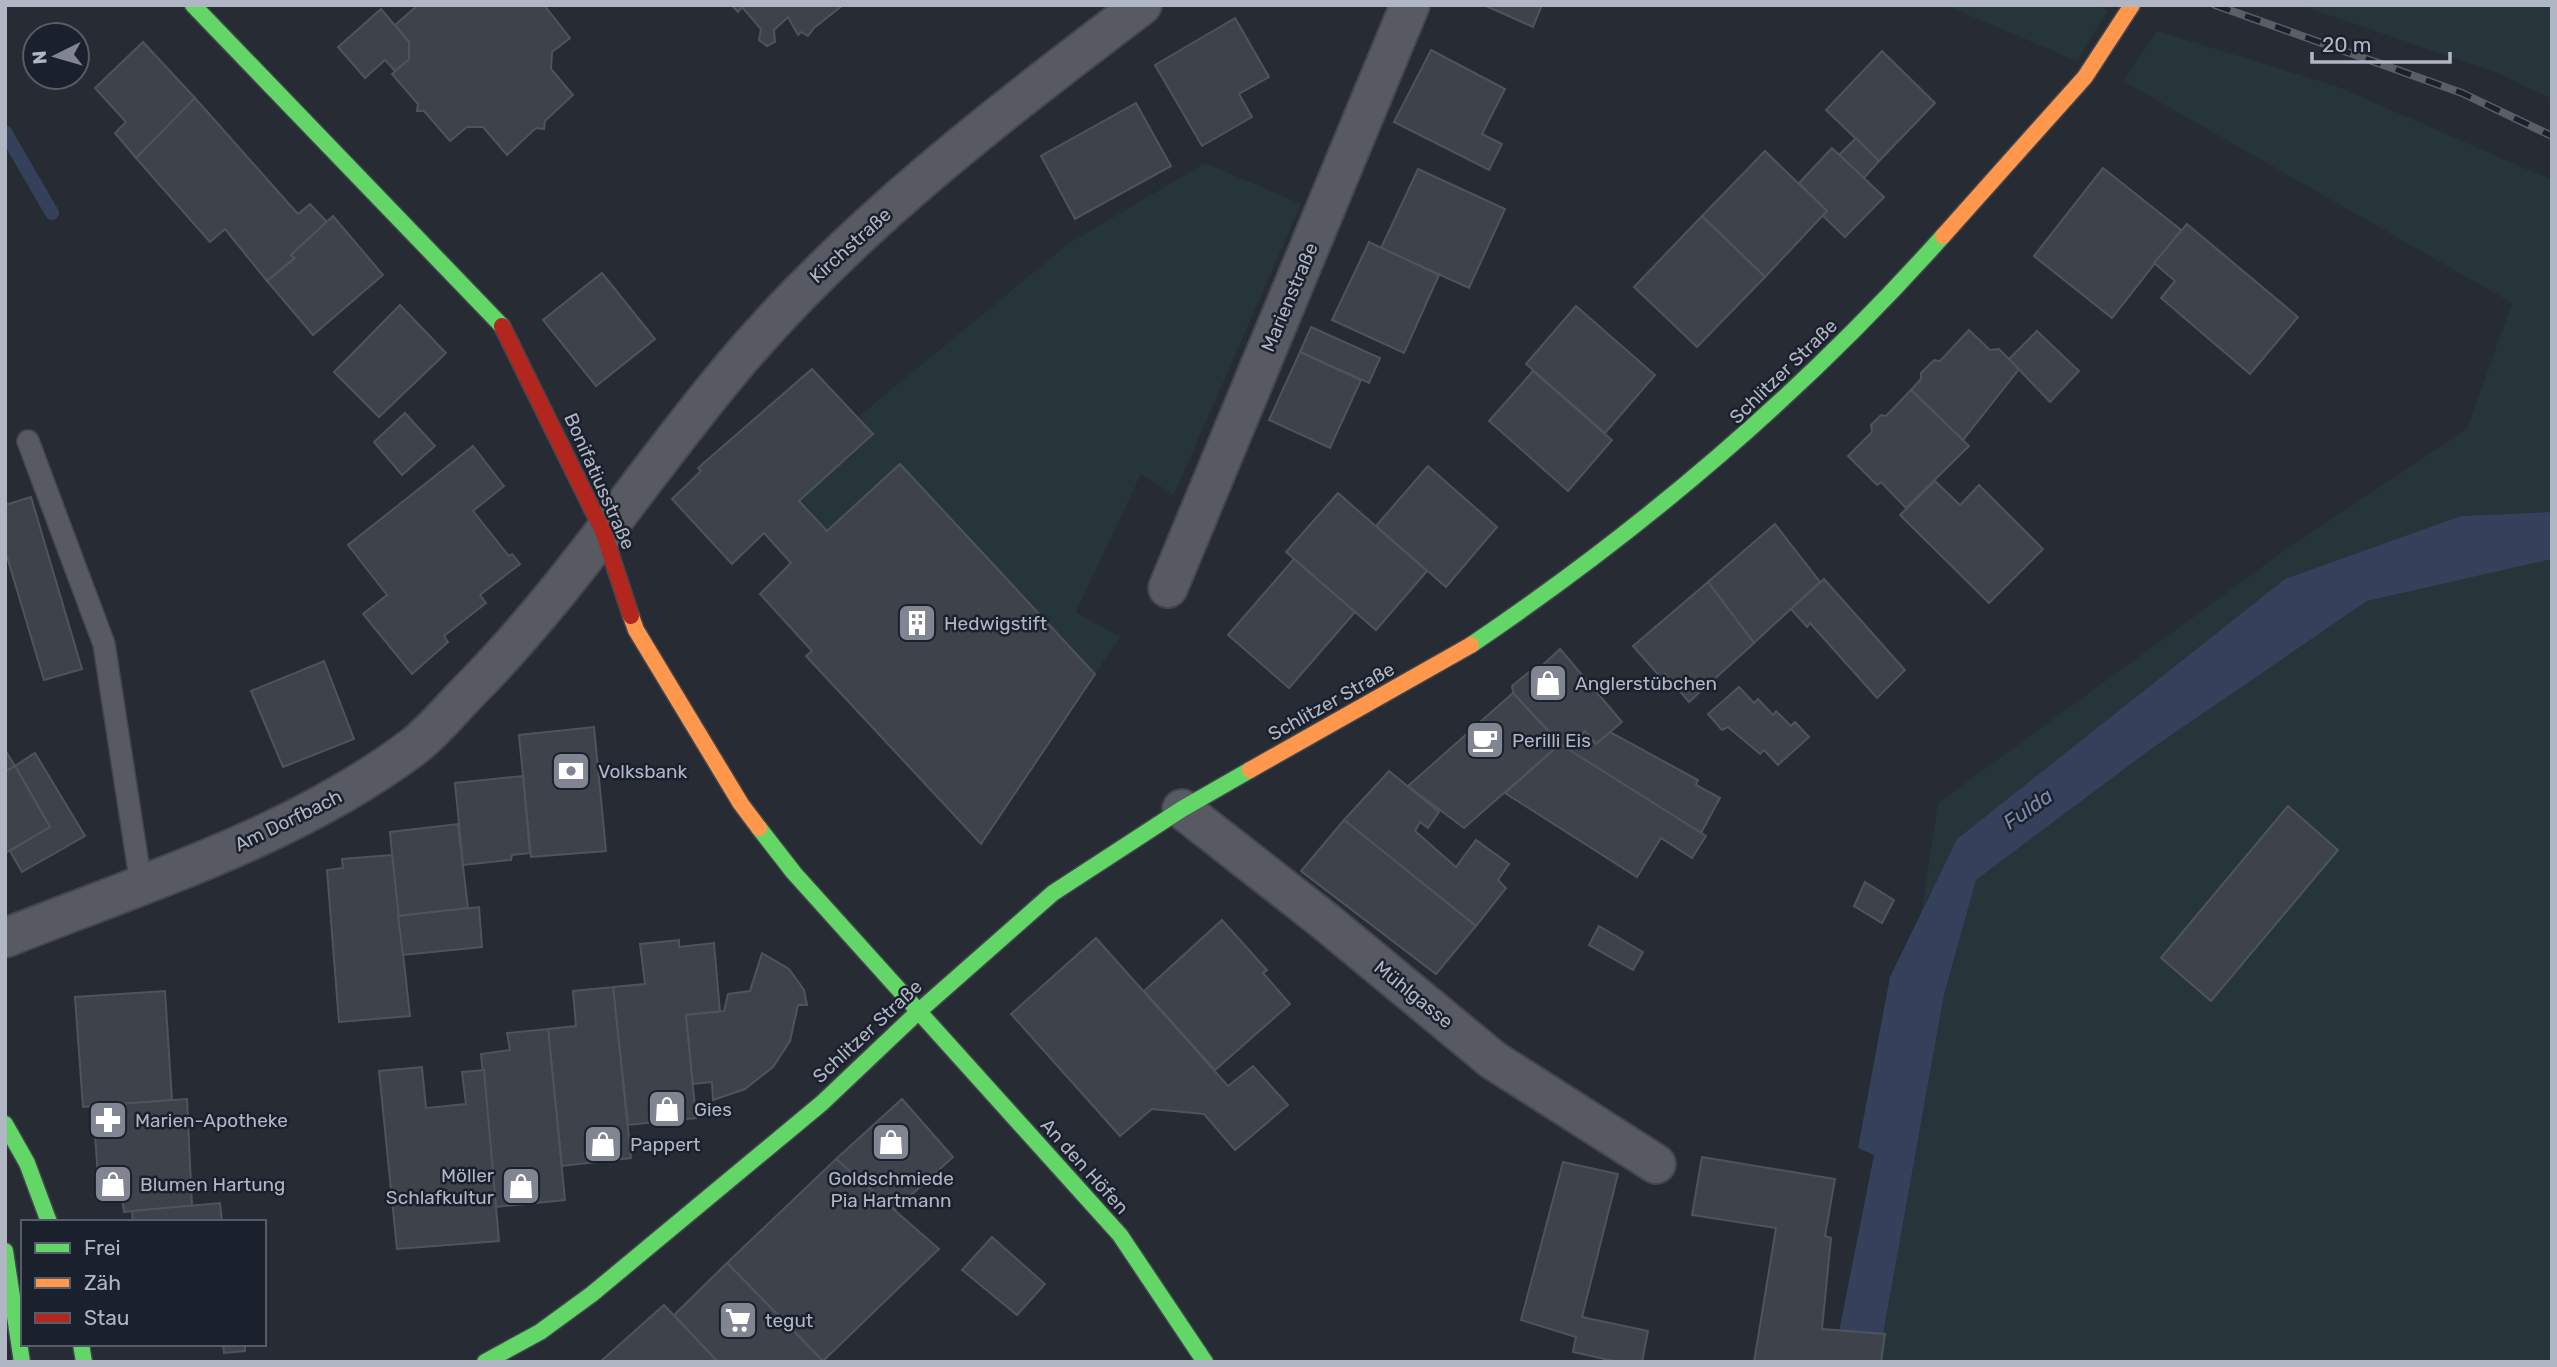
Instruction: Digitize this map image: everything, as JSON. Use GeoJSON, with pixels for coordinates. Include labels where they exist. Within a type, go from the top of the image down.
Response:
{"type":"FeatureCollection","features":[{"type":"Feature","properties":{"kind":"main road","name":"Bonifatiusstraße"},"geometry":{"type":"LineString","coordinates":[[193,5],[507,332],[603,531],[636,630],[741,804],[794,873],[918,1012]]}},
{"type":"Feature","properties":{"kind":"main road","name":"Schlitzer Straße"},"geometry":{"type":"LineString","coordinates":[[485,1362],[540,1332],[592,1294],[821,1103],[918,1012],[1054,893],[1182,809],[1457,654],[1555,588],[1648,518],[1735,445],[1824,362],[1902,282],[2085,77],[2132,5]]}},
{"type":"Feature","properties":{"kind":"main road","name":"An den Höfen"},"geometry":{"type":"LineString","coordinates":[[918,1012],[1120,1235],[1205,1362]]}},
{"type":"Feature","properties":{"kind":"main road"},"geometry":{"type":"LineString","coordinates":[[5,1124],[27,1163],[48,1220]]}},
{"type":"Feature","properties":{"kind":"main road"},"geometry":{"type":"LineString","coordinates":[[5,1251],[15,1301],[22,1362]]}},
{"type":"Feature","properties":{"kind":"street","name":"Kirchstraße"},"geometry":{"type":"LineString","coordinates":[[603,531],[732,368],[811,279],[950,156],[1142,5]]}},
{"type":"Feature","properties":{"kind":"street","name":"Marienstraße"},"geometry":{"type":"LineString","coordinates":[[1168,588],[1410,5]]}},
{"type":"Feature","properties":{"kind":"street","name":"Am Dorfbach"},"geometry":{"type":"LineString","coordinates":[[5,938],[142,884],[336,799],[416,745],[509,650],[603,531]]}},
{"type":"Feature","properties":{"kind":"street","name":"Mühlgasse"},"geometry":{"type":"LineString","coordinates":[[1182,809],[1325,921],[1493,1060],[1656,1164]]}},
{"type":"Feature","properties":{"kind":"lane"},"geometry":{"type":"LineString","coordinates":[[28,441],[104,644],[142,884]]}},
{"type":"Feature","properties":{"kind":"shaded area"},"geometry":{"type":"Polygon","coordinates":[[[1945,5],[2095,5],[2108,10],[2077,61],[1945,5]]]}},
{"type":"Feature","properties":{"kind":"shaded area"},"geometry":{"type":"Polygon","coordinates":[[[2299,5],[2552,5],[2552,99],[2498,73],[2299,5]]]}},
{"type":"Feature","properties":{"kind":"shaded area"},"geometry":{"type":"Polygon","coordinates":[[[2157,31],[2336,86],[2552,180],[2552,512],[2461,516],[2080,744],[1957,839],[1922,910],[1938,803],[2292,545],[2467,429],[2512,303],[2123,81],[2157,31]]]}},
{"type":"Feature","properties":{"kind":"shaded area"},"geometry":{"type":"Polygon","coordinates":[[[1205,163],[1301,204],[1174,495],[1141,474],[1076,612],[1120,637],[1095,674],[901,464],[827,531],[799,501],[873,434],[858,417],[1068,244],[1205,163]]]}},
{"type":"Feature","properties":{"kind":"shaded area"},"geometry":{"type":"Polygon","coordinates":[[[2552,559],[2552,1362],[1878,1362],[1944,995],[1976,880],[2151,749],[2367,601],[2552,559]]]}},
{"type":"Feature","properties":{"kind":"water","name":"Fulda"},"geometry":{"type":"Polygon","coordinates":[[[2552,512],[2552,559],[2367,601],[2151,749],[1976,880],[1944,995],[1878,1362],[1833,1362],[1874,1155],[1858,1148],[1890,977],[1957,839],[2285,579],[2461,516],[2552,512]]]}},
{"type":"Feature","properties":{"kind":"building"},"geometry":{"type":"Polygon","coordinates":[[[418,5],[544,5],[570,38],[552,52],[551,69],[573,95],[545,121],[544,129],[536,128],[507,155],[483,127],[467,127],[450,141],[424,111],[417,111],[418,104],[392,74],[409,59],[409,42],[395,25],[418,5]]]}},
{"type":"Feature","properties":{"kind":"building"},"geometry":{"type":"Polygon","coordinates":[[[843,5],[808,36],[801,32],[798,35],[788,17],[774,30],[775,42],[767,46],[759,40],[761,29],[742,7],[738,12],[733,7],[843,5]]]}},
{"type":"Feature","properties":{"kind":"building"},"geometry":{"type":"Polygon","coordinates":[[[1484,5],[1542,5],[1533,27],[1484,5]]]}},
{"type":"Feature","properties":{"kind":"building"},"geometry":{"type":"Polygon","coordinates":[[[381,9],[409,42],[409,59],[395,71],[385,60],[365,78],[338,47],[381,9]]]}},
{"type":"Feature","properties":{"kind":"building"},"geometry":{"type":"Polygon","coordinates":[[[1235,18],[1269,77],[1239,94],[1252,117],[1202,146],[1155,65],[1235,18]]]}},
{"type":"Feature","properties":{"kind":"building"},"geometry":{"type":"Polygon","coordinates":[[[143,42],[195,98],[136,158],[115,133],[126,122],[95,88],[143,42]]]}},
{"type":"Feature","properties":{"kind":"building"},"geometry":{"type":"Polygon","coordinates":[[[1431,50],[1505,89],[1482,134],[1502,144],[1489,170],[1394,122],[1431,50]]]}},
{"type":"Feature","properties":{"kind":"building"},"geometry":{"type":"Polygon","coordinates":[[[1882,51],[1935,103],[1879,161],[1826,110],[1882,51]]]}},
{"type":"Feature","properties":{"kind":"building"},"geometry":{"type":"Polygon","coordinates":[[[195,98],[298,214],[310,204],[327,222],[291,255],[295,258],[267,281],[225,229],[210,242],[136,158],[195,98]]]}},
{"type":"Feature","properties":{"kind":"building"},"geometry":{"type":"Polygon","coordinates":[[[1136,103],[1171,166],[1075,219],[1041,156],[1136,103]]]}},
{"type":"Feature","properties":{"kind":"building"},"geometry":{"type":"Polygon","coordinates":[[[1856,138],[1879,161],[1864,178],[1839,155],[1856,138]]]}},
{"type":"Feature","properties":{"kind":"building"},"geometry":{"type":"Polygon","coordinates":[[[1832,148],[1884,197],[1845,237],[1823,216],[1827,211],[1799,183],[1832,148]]]}},
{"type":"Feature","properties":{"kind":"building"},"geometry":{"type":"Polygon","coordinates":[[[1765,151],[1827,211],[1765,277],[1702,216],[1765,151]]]}},
{"type":"Feature","properties":{"kind":"building"},"geometry":{"type":"Polygon","coordinates":[[[2103,168],[2181,230],[2112,318],[2034,256],[2103,168]]]}},
{"type":"Feature","properties":{"kind":"building"},"geometry":{"type":"Polygon","coordinates":[[[1418,169],[1505,209],[1469,288],[1381,248],[1418,169]]]}},
{"type":"Feature","properties":{"kind":"building"},"geometry":{"type":"Polygon","coordinates":[[[333,216],[383,275],[313,335],[267,281],[295,258],[291,255],[333,216]]]}},
{"type":"Feature","properties":{"kind":"building"},"geometry":{"type":"Polygon","coordinates":[[[1702,216],[1765,277],[1697,347],[1634,287],[1702,216]]]}},
{"type":"Feature","properties":{"kind":"building"},"geometry":{"type":"Polygon","coordinates":[[[2187,224],[2298,317],[2250,374],[2161,298],[2175,281],[2154,263],[2187,224]]]}},
{"type":"Feature","properties":{"kind":"building"},"geometry":{"type":"Polygon","coordinates":[[[1369,242],[1439,275],[1404,353],[1332,320],[1369,242]]]}},
{"type":"Feature","properties":{"kind":"building"},"geometry":{"type":"Polygon","coordinates":[[[602,273],[655,339],[596,386],[543,320],[602,273]]]}},
{"type":"Feature","properties":{"kind":"building"},"geometry":{"type":"Polygon","coordinates":[[[400,305],[446,353],[379,417],[334,372],[400,305]]]}},
{"type":"Feature","properties":{"kind":"building"},"geometry":{"type":"Polygon","coordinates":[[[1576,306],[1655,375],[1605,433],[1526,364],[1576,306]]]}},
{"type":"Feature","properties":{"kind":"building"},"geometry":{"type":"Polygon","coordinates":[[[1311,327],[1380,358],[1369,383],[1300,352],[1311,327]]]}},
{"type":"Feature","properties":{"kind":"building"},"geometry":{"type":"Polygon","coordinates":[[[1969,330],[1990,350],[1999,349],[2019,369],[1963,440],[1911,390],[1921,379],[1921,373],[1934,360],[1940,361],[1969,330]]]}},
{"type":"Feature","properties":{"kind":"building"},"geometry":{"type":"Polygon","coordinates":[[[2037,331],[2079,371],[2050,402],[2009,359],[2037,331]]]}},
{"type":"Feature","properties":{"kind":"building"},"geometry":{"type":"Polygon","coordinates":[[[1300,352],[1361,380],[1330,448],[1269,420],[1300,352]]]}},
{"type":"Feature","properties":{"kind":"building","name":"Hedwigstift"},"geometry":{"type":"Polygon","coordinates":[[[812,369],[873,434],[799,501],[827,531],[900,464],[1095,674],[981,844],[806,656],[812,651],[760,594],[791,563],[764,533],[732,564],[672,499],[701,471],[698,468],[812,369]]]}},
{"type":"Feature","properties":{"kind":"building"},"geometry":{"type":"Polygon","coordinates":[[[1533,371],[1612,440],[1568,491],[1489,421],[1533,371]]]}},
{"type":"Feature","properties":{"kind":"building"},"geometry":{"type":"Polygon","coordinates":[[[1911,390],[1969,446],[1906,508],[1881,482],[1877,485],[1848,456],[1872,432],[1871,425],[1881,415],[1886,416],[1911,390]]]}},
{"type":"Feature","properties":{"kind":"building"},"geometry":{"type":"Polygon","coordinates":[[[405,413],[435,446],[402,475],[374,442],[405,413]]]}},
{"type":"Feature","properties":{"kind":"building"},"geometry":{"type":"Polygon","coordinates":[[[473,446],[504,486],[473,511],[509,556],[512,554],[520,564],[480,595],[486,603],[444,636],[448,642],[412,674],[363,614],[387,595],[348,545],[473,446]]]}},
{"type":"Feature","properties":{"kind":"building"},"geometry":{"type":"Polygon","coordinates":[[[1428,466],[1497,527],[1446,587],[1376,526],[1428,466]]]}},
{"type":"Feature","properties":{"kind":"building"},"geometry":{"type":"Polygon","coordinates":[[[1935,481],[1960,505],[1979,485],[2043,549],[1989,603],[1900,515],[1935,481]]]}},
{"type":"Feature","properties":{"kind":"building"},"geometry":{"type":"Polygon","coordinates":[[[1338,493],[1427,571],[1376,630],[1286,552],[1338,493]]]}},
{"type":"Feature","properties":{"kind":"building"},"geometry":{"type":"Polygon","coordinates":[[[31,497],[82,669],[44,680],[5,550],[5,505],[31,497]]]}},
{"type":"Feature","properties":{"kind":"building"},"geometry":{"type":"Polygon","coordinates":[[[1775,524],[1820,582],[1754,643],[1708,582],[1775,524]]]}},
{"type":"Feature","properties":{"kind":"building"},"geometry":{"type":"Polygon","coordinates":[[[1294,559],[1355,612],[1289,688],[1228,635],[1294,559]]]}},
{"type":"Feature","properties":{"kind":"building"},"geometry":{"type":"Polygon","coordinates":[[[1824,579],[1905,670],[1877,698],[1810,623],[1807,627],[1791,609],[1824,579]]]}},
{"type":"Feature","properties":{"kind":"building"},"geometry":{"type":"Polygon","coordinates":[[[1708,582],[1754,643],[1689,702],[1665,674],[1662,679],[1633,646],[1708,582]]]}},
{"type":"Feature","properties":{"kind":"building"},"geometry":{"type":"Polygon","coordinates":[[[1560,649],[1622,722],[1596,744],[1585,731],[1566,749],[1513,693],[1512,686],[1529,672],[1532,675],[1560,649]]]}},
{"type":"Feature","properties":{"kind":"building"},"geometry":{"type":"Polygon","coordinates":[[[324,661],[354,739],[283,767],[251,691],[324,661]]]}},
{"type":"Feature","properties":{"kind":"building"},"geometry":{"type":"Polygon","coordinates":[[[1739,687],[1754,703],[1758,699],[1773,715],[1776,711],[1791,726],[1795,722],[1809,737],[1778,765],[1764,750],[1760,754],[1728,727],[1722,730],[1708,714],[1739,687]]]}},
{"type":"Feature","properties":{"kind":"building"},"geometry":{"type":"Polygon","coordinates":[[[1513,693],[1560,744],[1464,828],[1408,786],[1513,693]]]}},
{"type":"Feature","properties":{"kind":"building"},"geometry":{"type":"Polygon","coordinates":[[[594,727],[606,851],[531,857],[519,735],[594,727]]]}},
{"type":"Feature","properties":{"kind":"building"},"geometry":{"type":"Polygon","coordinates":[[[1585,731],[1596,744],[1610,732],[1698,780],[1696,785],[1720,798],[1701,833],[1566,749],[1585,731]]]}},
{"type":"Feature","properties":{"kind":"building"},"geometry":{"type":"Polygon","coordinates":[[[1560,744],[1706,836],[1692,858],[1661,838],[1637,877],[1505,793],[1560,744]]]}},
{"type":"Feature","properties":{"kind":"building"},"geometry":{"type":"Polygon","coordinates":[[[5,750],[15,766],[5,772],[5,750]]]}},
{"type":"Feature","properties":{"kind":"building"},"geometry":{"type":"Polygon","coordinates":[[[35,753],[85,836],[22,872],[10,851],[50,827],[15,766],[35,753]]]}},
{"type":"Feature","properties":{"kind":"building"},"geometry":{"type":"Polygon","coordinates":[[[15,766],[50,827],[5,853],[5,772],[15,766]]]}},
{"type":"Feature","properties":{"kind":"building"},"geometry":{"type":"Polygon","coordinates":[[[1389,771],[1439,812],[1428,828],[1420,822],[1415,831],[1456,867],[1476,840],[1509,864],[1498,880],[1506,888],[1476,926],[1344,820],[1389,771]]]}},
{"type":"Feature","properties":{"kind":"building"},"geometry":{"type":"Polygon","coordinates":[[[523,776],[530,853],[512,855],[511,860],[463,865],[455,783],[523,776]]]}},
{"type":"Feature","properties":{"kind":"building"},"geometry":{"type":"Polygon","coordinates":[[[2288,806],[2338,850],[2211,1001],[2161,958],[2288,806]]]}},
{"type":"Feature","properties":{"kind":"building"},"geometry":{"type":"Polygon","coordinates":[[[1344,820],[1476,926],[1436,974],[1301,871],[1344,820]]]}},
{"type":"Feature","properties":{"kind":"building"},"geometry":{"type":"Polygon","coordinates":[[[458,824],[468,908],[398,916],[390,832],[458,824]]]}},
{"type":"Feature","properties":{"kind":"building"},"geometry":{"type":"Polygon","coordinates":[[[392,855],[410,1016],[339,1022],[327,870],[343,868],[342,859],[392,855]]]}},
{"type":"Feature","properties":{"kind":"building"},"geometry":{"type":"Polygon","coordinates":[[[1865,882],[1894,900],[1882,923],[1854,906],[1865,882]]]}},
{"type":"Feature","properties":{"kind":"building"},"geometry":{"type":"Polygon","coordinates":[[[479,907],[482,947],[403,955],[398,916],[479,907]]]}},
{"type":"Feature","properties":{"kind":"building"},"geometry":{"type":"Polygon","coordinates":[[[1222,920],[1267,970],[1263,973],[1290,1004],[1215,1070],[1144,991],[1222,920]]]}},
{"type":"Feature","properties":{"kind":"building"},"geometry":{"type":"Polygon","coordinates":[[[1599,926],[1643,952],[1633,970],[1589,945],[1599,926]]]}},
{"type":"Feature","properties":{"kind":"building"},"geometry":{"type":"Polygon","coordinates":[[[1096,938],[1228,1086],[1253,1066],[1288,1105],[1235,1150],[1204,1114],[1152,1109],[1120,1136],[1011,1014],[1096,938]]]}},
{"type":"Feature","properties":{"kind":"building"},"geometry":{"type":"Polygon","coordinates":[[[679,940],[679,947],[714,943],[720,1012],[686,1015],[696,1118],[628,1125],[613,987],[645,984],[640,944],[679,940]]]}},
{"type":"Feature","properties":{"kind":"building"},"geometry":{"type":"Polygon","coordinates":[[[762,953],[789,969],[804,990],[807,1005],[798,1005],[790,1041],[773,1067],[745,1089],[713,1100],[712,1082],[693,1084],[686,1015],[724,1011],[728,994],[750,991],[762,953]]]}},
{"type":"Feature","properties":{"kind":"building"},"geometry":{"type":"Polygon","coordinates":[[[613,987],[631,1158],[562,1166],[548,1029],[576,1026],[573,991],[613,987]]]}},
{"type":"Feature","properties":{"kind":"building"},"geometry":{"type":"Polygon","coordinates":[[[165,991],[172,1100],[83,1107],[75,997],[165,991]]]}},
{"type":"Feature","properties":{"kind":"building"},"geometry":{"type":"Polygon","coordinates":[[[548,1029],[565,1200],[496,1207],[481,1054],[510,1050],[507,1033],[548,1029]]]}},
{"type":"Feature","properties":{"kind":"building"},"geometry":{"type":"Polygon","coordinates":[[[422,1067],[426,1108],[466,1104],[462,1072],[484,1070],[499,1241],[397,1249],[379,1071],[422,1067]]]}},
{"type":"Feature","properties":{"kind":"building"},"geometry":{"type":"Polygon","coordinates":[[[187,1099],[192,1206],[124,1212],[121,1190],[99,1192],[93,1106],[187,1099]]]}},
{"type":"Feature","properties":{"kind":"building"},"geometry":{"type":"Polygon","coordinates":[[[902,1099],[953,1157],[895,1210],[836,1159],[902,1099]]]}},
{"type":"Feature","properties":{"kind":"building"},"geometry":{"type":"Polygon","coordinates":[[[1702,1157],[1835,1179],[1825,1236],[1831,1238],[1822,1329],[1885,1334],[1881,1362],[1754,1362],[1776,1228],[1692,1215],[1702,1157]]]}},
{"type":"Feature","properties":{"kind":"building"},"geometry":{"type":"Polygon","coordinates":[[[836,1159],[939,1249],[823,1361],[727,1263],[836,1159]]]}},
{"type":"Feature","properties":{"kind":"building"},"geometry":{"type":"Polygon","coordinates":[[[1563,1162],[1618,1174],[1582,1317],[1648,1331],[1642,1362],[1618,1362],[1573,1352],[1576,1337],[1521,1320],[1563,1162]]]}},
{"type":"Feature","properties":{"kind":"building"},"geometry":{"type":"Polygon","coordinates":[[[220,1203],[222,1220],[133,1220],[132,1211],[220,1203]]]}},
{"type":"Feature","properties":{"kind":"building"},"geometry":{"type":"Polygon","coordinates":[[[992,1237],[1045,1284],[1017,1315],[962,1270],[992,1237]]]}},
{"type":"Feature","properties":{"kind":"building"},"geometry":{"type":"Polygon","coordinates":[[[727,1263],[823,1361],[718,1362],[674,1315],[727,1263]]]}},
{"type":"Feature","properties":{"kind":"building"},"geometry":{"type":"Polygon","coordinates":[[[664,1305],[718,1362],[600,1362],[664,1305]]]}},
{"type":"Feature","properties":{"kind":"building"},"geometry":{"type":"Polygon","coordinates":[[[223,1346],[245,1346],[245,1351],[224,1353],[223,1346]]]}},
{"type":"Feature","properties":{"kind":"waterway"},"geometry":{"type":"LineString","coordinates":[[5,132],[52,213]]}},
{"type":"Feature","properties":{"kind":"railway"},"geometry":{"type":"LineString","coordinates":[[2215,5],[2462,93],[2552,136]]}},
{"type":"Feature","properties":{"kind":"traffic: fast"},"geometry":{"type":"LineString","coordinates":[[193,5],[502,326]]}},
{"type":"Feature","properties":{"kind":"traffic: fast"},"geometry":{"type":"LineString","coordinates":[[1471,645],[1599,553],[1720,455],[1835,350],[1943,236]]}},
{"type":"Feature","properties":{"kind":"traffic: fast"},"geometry":{"type":"LineString","coordinates":[[485,1362],[540,1332],[592,1294],[822,1103],[918,1012],[1053,893],[1182,809],[1250,770]]}},
{"type":"Feature","properties":{"kind":"traffic: fast"},"geometry":{"type":"LineString","coordinates":[[759,828],[794,873],[1120,1235],[1205,1362]]}},
{"type":"Feature","properties":{"kind":"traffic: fast"},"geometry":{"type":"LineString","coordinates":[[5,1124],[27,1163],[48,1220]]}},
{"type":"Feature","properties":{"kind":"traffic: fast"},"geometry":{"type":"LineString","coordinates":[[5,1251],[22,1362]]}},
{"type":"Feature","properties":{"kind":"traffic: fast"},"geometry":{"type":"LineString","coordinates":[[81,1346],[84,1362]]}},
{"type":"Feature","properties":{"kind":"traffic: slow"},"geometry":{"type":"LineString","coordinates":[[1943,236],[2085,77],[2132,5]]}},
{"type":"Feature","properties":{"kind":"traffic: slow"},"geometry":{"type":"LineString","coordinates":[[631,616],[636,630],[741,804],[759,828]]}},
{"type":"Feature","properties":{"kind":"traffic: slow"},"geometry":{"type":"LineString","coordinates":[[1250,770],[1471,645]]}},
{"type":"Feature","properties":{"kind":"traffic: jam"},"geometry":{"type":"LineString","coordinates":[[502,326],[603,531],[631,616]]}},
{"type":"Feature","properties":{"kind":"place","name":"Hedwigstift"},"geometry":{"type":"Point","coordinates":[917,623]}},
{"type":"Feature","properties":{"kind":"place","name":"Anglerstübchen"},"geometry":{"type":"Point","coordinates":[1548,683]}},
{"type":"Feature","properties":{"kind":"place","name":"Perilli Eis"},"geometry":{"type":"Point","coordinates":[1485,740]}},
{"type":"Feature","properties":{"kind":"place","name":"Volksbank"},"geometry":{"type":"Point","coordinates":[571,771]}},
{"type":"Feature","properties":{"kind":"place","name":"Gies"},"geometry":{"type":"Point","coordinates":[667,1109]}},
{"type":"Feature","properties":{"kind":"place","name":"Marien-Apotheke"},"geometry":{"type":"Point","coordinates":[108,1120]}},
{"type":"Feature","properties":{"kind":"place","name":"Goldschmiede Pia Hartmann"},"geometry":{"type":"Point","coordinates":[891,1142]}},
{"type":"Feature","properties":{"kind":"place","name":"Pappert"},"geometry":{"type":"Point","coordinates":[603,1144]}},
{"type":"Feature","properties":{"kind":"place","name":"Blumen Hartung"},"geometry":{"type":"Point","coordinates":[113,1184]}},
{"type":"Feature","properties":{"kind":"place","name":"Möller Schlafkultur"},"geometry":{"type":"Point","coordinates":[521,1186]}},
{"type":"Feature","properties":{"kind":"place","name":"tegut"},"geometry":{"type":"Point","coordinates":[738,1320]}}]}
